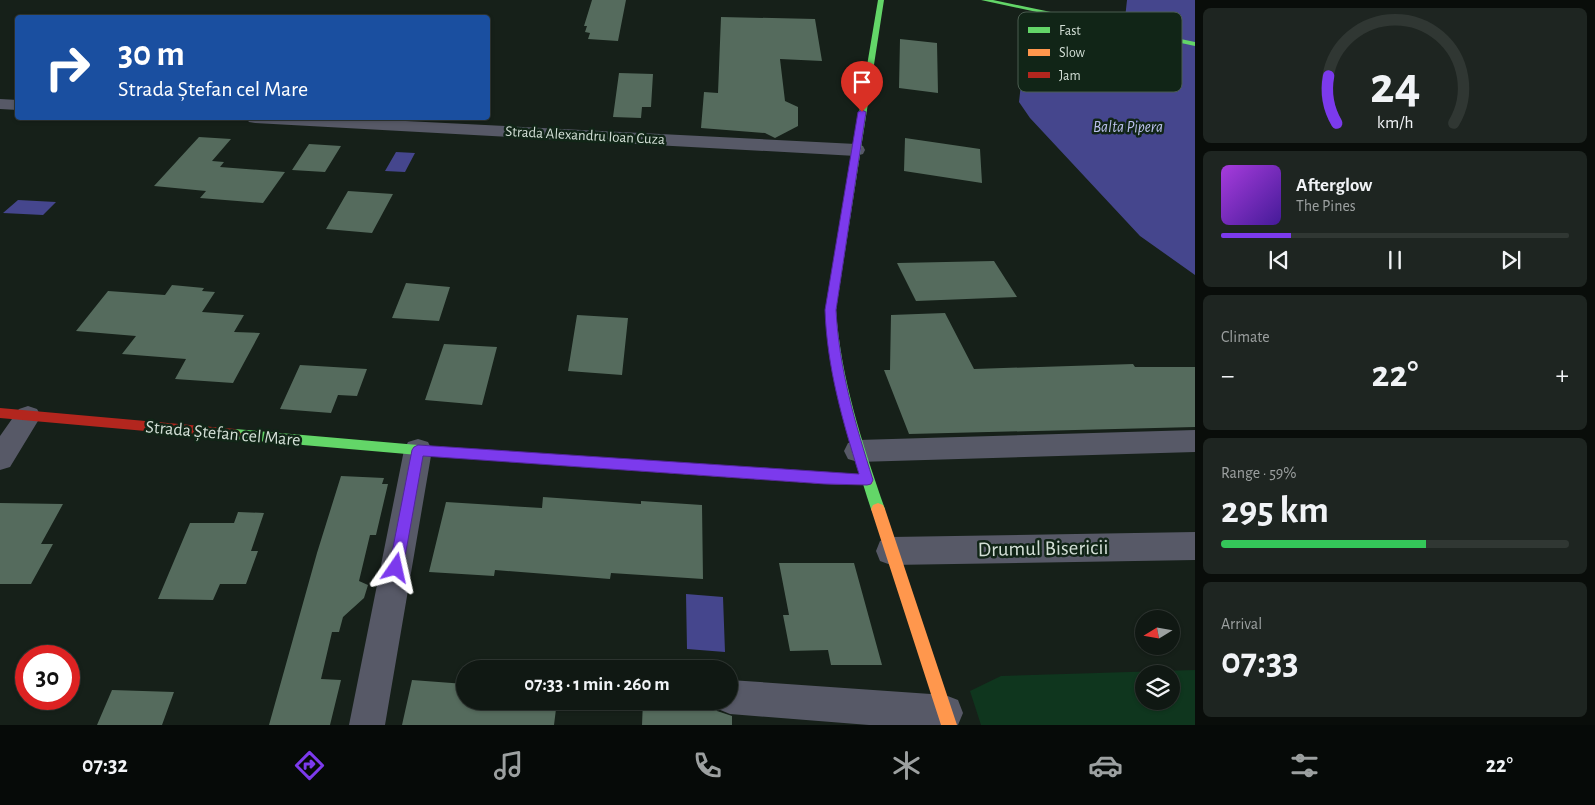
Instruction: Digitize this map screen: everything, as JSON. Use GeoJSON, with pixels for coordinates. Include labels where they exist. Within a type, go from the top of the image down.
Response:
{"type":"FeatureCollection","features":[{"type":"Feature","properties":{"kind":"street"},"geometry":{"type":"LineString","coordinates":[[738,698],[947,719],[858,451],[838,380],[832,342],[831,310],[880,0]]}},
{"type":"Feature","properties":{"kind":"street"},"geometry":{"type":"LineString","coordinates":[[984,0],[1042,12]]}},
{"type":"Feature","properties":{"kind":"street"},"geometry":{"type":"LineString","coordinates":[[1182,41],[1195,44]]}},
{"type":"Feature","properties":{"kind":"street"},"geometry":{"type":"LineString","coordinates":[[0,104],[15,105]]}},
{"type":"Feature","properties":{"kind":"street","name":"Strada Alexandru Ioan Cuza"},"geometry":{"type":"LineString","coordinates":[[293,120],[856,150]]}},
{"type":"Feature","properties":{"kind":"street","name":"Strada Ștefan cel Mare"},"geometry":{"type":"LineString","coordinates":[[0,413],[418,450],[867,480]]}},
{"type":"Feature","properties":{"kind":"street"},"geometry":{"type":"LineString","coordinates":[[0,459],[28,416]]}},
{"type":"Feature","properties":{"kind":"street"},"geometry":{"type":"LineString","coordinates":[[858,451],[1195,441]]}},
{"type":"Feature","properties":{"kind":"street"},"geometry":{"type":"LineString","coordinates":[[366,725],[418,450]]}},
{"type":"Feature","properties":{"kind":"street","name":"Drumul Bisericii"},"geometry":{"type":"LineString","coordinates":[[891,551],[1195,546]]}},
{"type":"Feature","properties":{"kind":"green space"},"geometry":{"type":"Polygon","coordinates":[[[1180,670],[1195,670],[1195,725],[981,725],[970,691],[1001,676],[1135,672],[1135,710],[1180,710],[1180,670]]]}},
{"type":"Feature","properties":{"kind":"water","name":"Balta Pipera"},"geometry":{"type":"Polygon","coordinates":[[[1127,0],[1195,0],[1195,275],[1140,236],[1030,118],[1019,102],[1020,92],[1182,92],[1182,12],[1126,12],[1127,0]]]}},
{"type":"Feature","properties":{"kind":"water"},"geometry":{"type":"Polygon","coordinates":[[[396,152],[415,153],[405,172],[385,171],[396,152]]]}},
{"type":"Feature","properties":{"kind":"water"},"geometry":{"type":"Polygon","coordinates":[[[18,200],[56,202],[43,215],[3,213],[18,200]]]}},
{"type":"Feature","properties":{"kind":"water"},"geometry":{"type":"Polygon","coordinates":[[[686,594],[723,597],[725,652],[687,649],[686,594]]]}},
{"type":"Feature","properties":{"kind":"building"},"geometry":{"type":"Polygon","coordinates":[[[592,0],[626,0],[618,41],[588,39],[590,33],[585,32],[587,26],[584,26],[592,0]]]}},
{"type":"Feature","properties":{"kind":"building"},"geometry":{"type":"Polygon","coordinates":[[[721,17],[815,19],[822,61],[780,59],[785,101],[798,107],[798,126],[775,138],[765,133],[701,128],[704,92],[718,93],[721,17]]]}},
{"type":"Feature","properties":{"kind":"building"},"geometry":{"type":"Polygon","coordinates":[[[900,39],[937,43],[938,93],[899,88],[900,39]]]}},
{"type":"Feature","properties":{"kind":"building"},"geometry":{"type":"Polygon","coordinates":[[[619,73],[653,74],[651,107],[642,107],[641,118],[613,117],[619,73]]]}},
{"type":"Feature","properties":{"kind":"building"},"geometry":{"type":"Polygon","coordinates":[[[199,137],[231,139],[212,161],[224,162],[220,167],[285,172],[263,203],[200,198],[206,191],[154,186],[199,137]]]}},
{"type":"Feature","properties":{"kind":"building"},"geometry":{"type":"Polygon","coordinates":[[[905,138],[980,149],[982,183],[904,171],[905,138]]]}},
{"type":"Feature","properties":{"kind":"building"},"geometry":{"type":"Polygon","coordinates":[[[309,144],[341,146],[325,172],[292,170],[309,144]]]}},
{"type":"Feature","properties":{"kind":"building"},"geometry":{"type":"Polygon","coordinates":[[[348,191],[393,194],[372,233],[326,229],[348,191]]]}},
{"type":"Feature","properties":{"kind":"building"},"geometry":{"type":"Polygon","coordinates":[[[994,261],[1017,297],[916,301],[897,263],[994,261]]]}},
{"type":"Feature","properties":{"kind":"building"},"geometry":{"type":"Polygon","coordinates":[[[406,283],[450,287],[439,321],[392,318],[406,283]]]}},
{"type":"Feature","properties":{"kind":"building"},"geometry":{"type":"Polygon","coordinates":[[[172,285],[204,288],[202,291],[215,292],[202,312],[244,315],[234,332],[260,333],[233,383],[175,379],[186,359],[122,354],[136,336],[76,331],[108,291],[165,295],[172,285]]]}},
{"type":"Feature","properties":{"kind":"building"},"geometry":{"type":"Polygon","coordinates":[[[945,313],[974,369],[1133,364],[1135,367],[1195,367],[1195,427],[909,434],[884,370],[890,370],[891,315],[945,313]]]}},
{"type":"Feature","properties":{"kind":"building"},"geometry":{"type":"Polygon","coordinates":[[[577,315],[628,318],[622,375],[568,371],[577,315]]]}},
{"type":"Feature","properties":{"kind":"building"},"geometry":{"type":"Polygon","coordinates":[[[444,344],[497,347],[482,405],[425,400],[444,344]]]}},
{"type":"Feature","properties":{"kind":"building"},"geometry":{"type":"Polygon","coordinates":[[[300,365],[367,369],[357,396],[338,395],[331,413],[280,409],[300,365]]]}},
{"type":"Feature","properties":{"kind":"building"},"geometry":{"type":"Polygon","coordinates":[[[341,476],[384,478],[382,484],[388,484],[376,535],[370,535],[359,581],[368,585],[364,598],[343,617],[339,632],[332,632],[321,679],[341,680],[330,725],[269,725],[317,553],[341,476]]]}},
{"type":"Feature","properties":{"kind":"building"},"geometry":{"type":"Polygon","coordinates":[[[543,497],[641,504],[641,501],[702,505],[703,579],[611,573],[610,579],[495,570],[494,576],[429,572],[446,502],[542,508],[543,497]]]}},
{"type":"Feature","properties":{"kind":"building"},"geometry":{"type":"Polygon","coordinates":[[[0,503],[63,504],[41,544],[53,544],[31,584],[0,584],[0,503]]]}},
{"type":"Feature","properties":{"kind":"building"},"geometry":{"type":"Polygon","coordinates":[[[238,512],[264,513],[251,551],[258,551],[246,584],[220,584],[213,600],[158,599],[190,523],[234,523],[238,512]]]}},
{"type":"Feature","properties":{"kind":"building"},"geometry":{"type":"Polygon","coordinates":[[[779,563],[854,563],[882,665],[831,665],[828,650],[790,651],[783,615],[789,615],[779,563]]]}},
{"type":"Feature","properties":{"kind":"building"},"geometry":{"type":"Polygon","coordinates":[[[412,680],[456,683],[456,710],[556,710],[554,725],[402,725],[412,680]]]}},
{"type":"Feature","properties":{"kind":"building"},"geometry":{"type":"Polygon","coordinates":[[[112,690],[174,692],[162,725],[97,725],[112,690]]]}},
{"type":"Feature","properties":{"kind":"building"},"geometry":{"type":"Polygon","coordinates":[[[643,710],[716,710],[732,716],[732,725],[642,725],[643,710]]]}},
{"type":"Feature","properties":{"kind":"traffic: fast"},"geometry":{"type":"LineString","coordinates":[[878,509],[854,435],[841,386],[836,361],[831,310],[881,0]]}},
{"type":"Feature","properties":{"kind":"traffic: fast"},"geometry":{"type":"LineString","coordinates":[[984,0],[1042,12]]}},
{"type":"Feature","properties":{"kind":"traffic: fast"},"geometry":{"type":"LineString","coordinates":[[1182,41],[1195,44]]}},
{"type":"Feature","properties":{"kind":"traffic: fast"},"geometry":{"type":"LineString","coordinates":[[235,434],[626,465]]}},
{"type":"Feature","properties":{"kind":"traffic: slow"},"geometry":{"type":"LineString","coordinates":[[626,465],[825,479],[867,480]]}},
{"type":"Feature","properties":{"kind":"traffic: slow"},"geometry":{"type":"LineString","coordinates":[[878,509],[949,725]]}},
{"type":"Feature","properties":{"kind":"traffic: jam"},"geometry":{"type":"LineString","coordinates":[[0,413],[235,434]]}},
{"type":"Feature","properties":{"kind":"route"},"geometry":{"type":"LineString","coordinates":[[396,568],[418,450],[825,479],[867,480],[846,413],[838,380],[832,342],[831,310],[862,112]]}}]}
